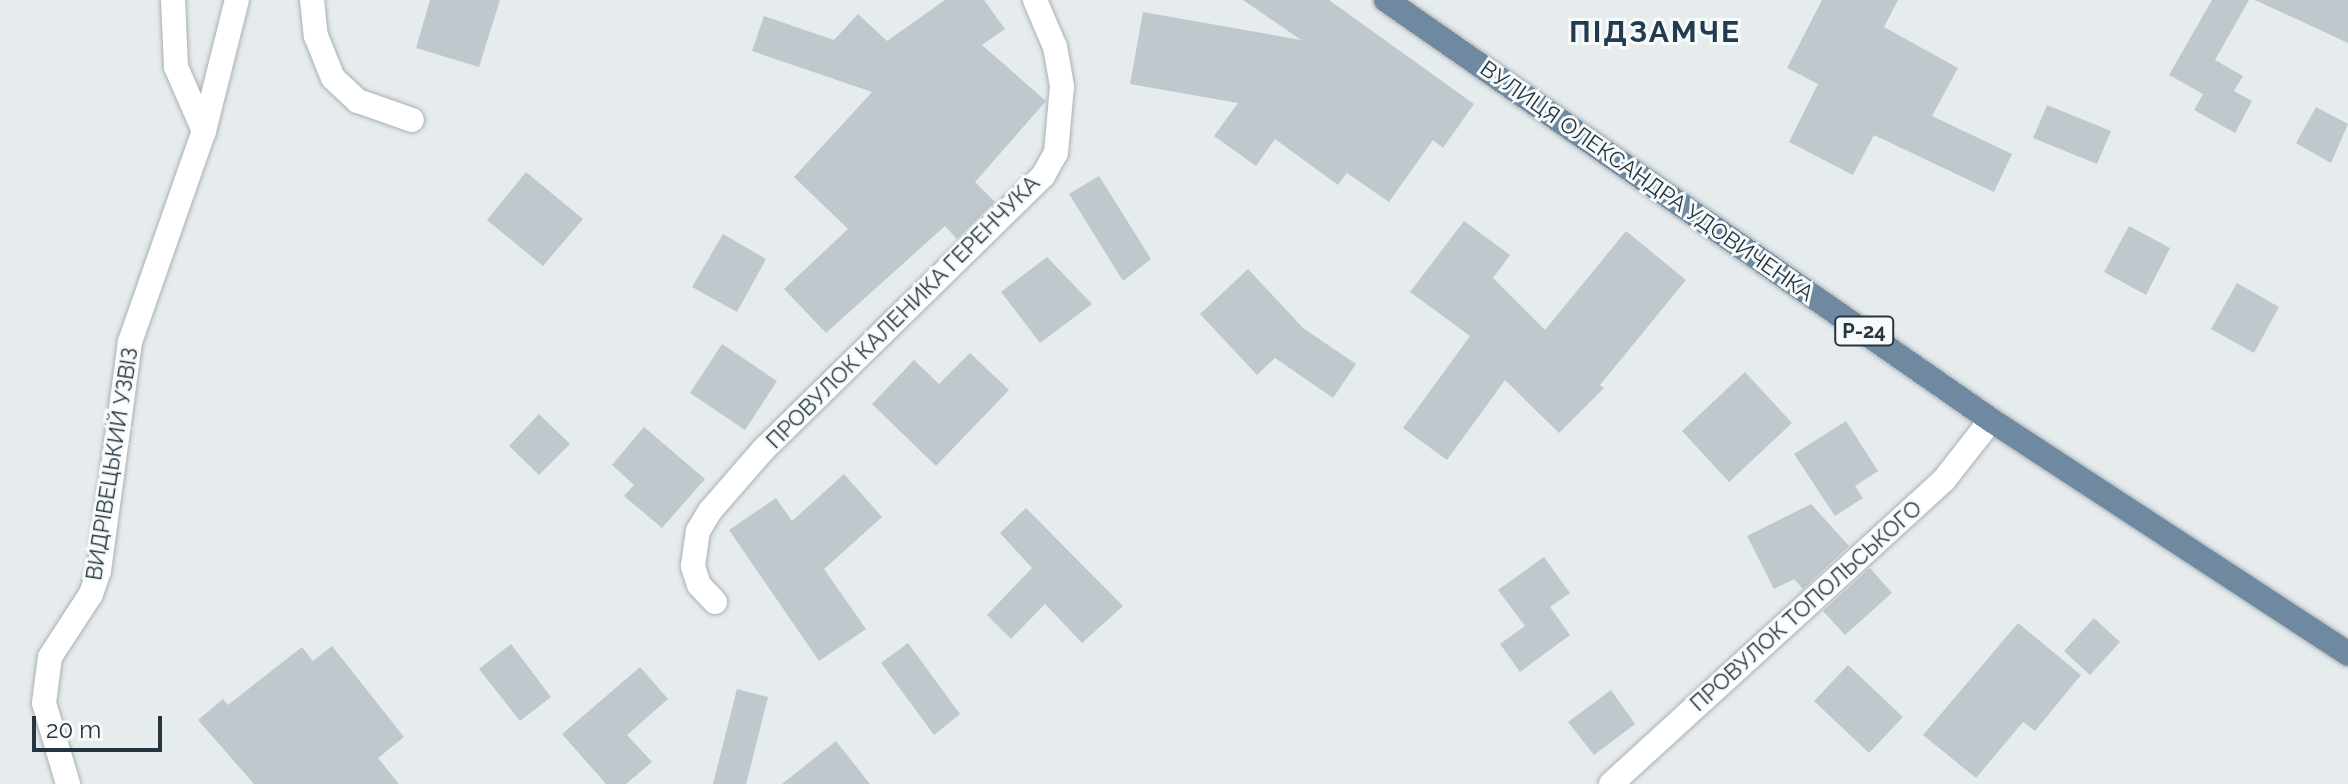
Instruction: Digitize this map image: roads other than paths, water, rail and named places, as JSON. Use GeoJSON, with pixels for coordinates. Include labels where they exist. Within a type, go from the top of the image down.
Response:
{"type":"FeatureCollection","features":[{"type":"Feature","properties":{"kind":"main road","name":"ВУЛИЦЯ ОЛЕКСАНДРА УДОВИЧЕНКА"},"geometry":{"type":"LineString","coordinates":[[1386,0],[1991,420],[2348,654]]}},
{"type":"Feature","properties":{"kind":"street"},"geometry":{"type":"LineString","coordinates":[[173,0],[176,67],[204,131]]}},
{"type":"Feature","properties":{"kind":"street","name":"ВИДРІВЕЦЬКИЙ УЗВІЗ"},"geometry":{"type":"LineString","coordinates":[[68,784],[44,703],[50,657],[91,594],[99,571],[130,342],[204,131],[237,0]]}},
{"type":"Feature","properties":{"kind":"street"},"geometry":{"type":"LineString","coordinates":[[312,0],[316,36],[333,78],[358,101],[412,120]]}},
{"type":"Feature","properties":{"kind":"street","name":"ПРОВУЛОК КАЛЕНИКА ГЕРЕНЧУКА"},"geometry":{"type":"LineString","coordinates":[[715,602],[699,585],[693,566],[698,531],[710,511],[763,450],[1043,176],[1056,153],[1062,86],[1055,47],[1035,0]]}},
{"type":"Feature","properties":{"kind":"street","name":"ПРОВУЛОК ТОПОЛЬСЬКОГО"},"geometry":{"type":"LineString","coordinates":[[1611,784],[1944,480],[1991,420]]}},
{"type":"Feature","properties":{"kind":"district","name":"ПІДЗАМЧЕ"},"geometry":{"type":"Point","coordinates":[1655,32]}}]}
